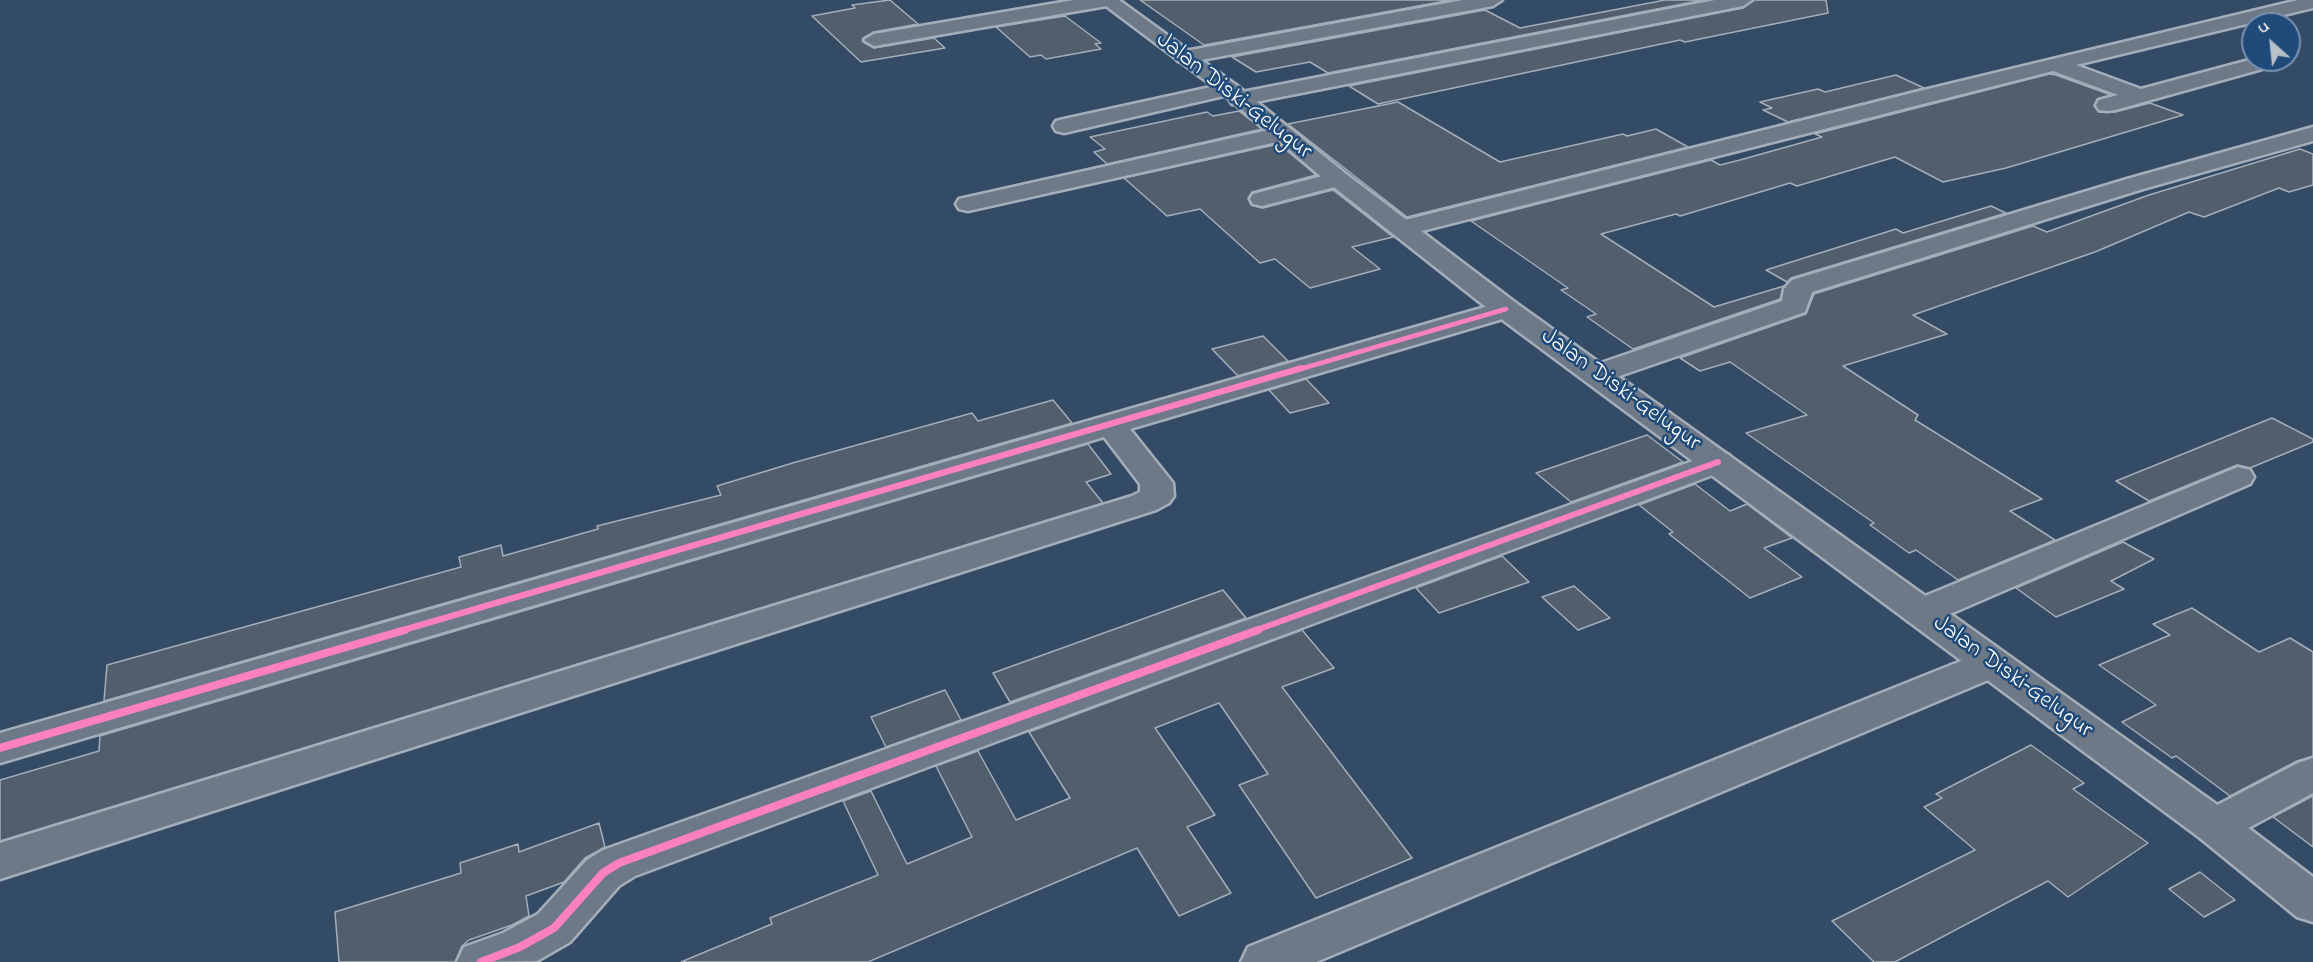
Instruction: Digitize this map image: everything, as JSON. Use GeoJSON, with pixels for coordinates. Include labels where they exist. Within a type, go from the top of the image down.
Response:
{"type":"FeatureCollection","features":[{"type":"Feature","properties":{"kind":"street"},"geometry":{"type":"LineString","coordinates":[[874,40],[1107,0]]}},
{"type":"Feature","properties":{"kind":"street","name":"Jalan Diski–Gelugur"},"geometry":{"type":"LineString","coordinates":[[1107,0],[1235,94],[1338,179],[1506,309],[2215,826],[2313,903]]}},
{"type":"Feature","properties":{"kind":"street"},"geometry":{"type":"LineString","coordinates":[[1185,57],[1493,0]]}},
{"type":"Feature","properties":{"kind":"street"},"geometry":{"type":"LineString","coordinates":[[1064,126],[1743,0]]}},
{"type":"Feature","properties":{"kind":"street"},"geometry":{"type":"LineString","coordinates":[[1402,228],[2053,64],[2313,2]]}},
{"type":"Feature","properties":{"kind":"street"},"geometry":{"type":"LineString","coordinates":[[2053,64],[2139,96]]}},
{"type":"Feature","properties":{"kind":"street"},"geometry":{"type":"LineString","coordinates":[[2107,105],[2241,69]]}},
{"type":"Feature","properties":{"kind":"street"},"geometry":{"type":"LineString","coordinates":[[968,204],[1282,134]]}},
{"type":"Feature","properties":{"kind":"street"},"geometry":{"type":"LineString","coordinates":[[1597,374],[1795,306],[1798,289],[1802,286],[2135,184],[2313,134]]}},
{"type":"Feature","properties":{"kind":"street"},"geometry":{"type":"LineString","coordinates":[[1262,199],[1338,179]]}},
{"type":"Feature","properties":{"kind":"street"},"geometry":{"type":"LineString","coordinates":[[0,748],[1506,309]]}},
{"type":"Feature","properties":{"kind":"street"},"geometry":{"type":"LineString","coordinates":[[0,861],[1144,503],[1157,496],[1156,483],[1111,425]]}},
{"type":"Feature","properties":{"kind":"street"},"geometry":{"type":"LineString","coordinates":[[481,962],[520,947],[554,927],[603,873],[619,863],[1718,462]]}},
{"type":"Feature","properties":{"kind":"street"},"geometry":{"type":"LineString","coordinates":[[1921,612],[2238,477]]}},
{"type":"Feature","properties":{"kind":"street"},"geometry":{"type":"LineString","coordinates":[[1265,962],[1991,663]]}},
{"type":"Feature","properties":{"kind":"street"},"geometry":{"type":"LineString","coordinates":[[2215,826],[2313,774]]}},
{"type":"Feature","properties":{"kind":"building"},"geometry":{"type":"Polygon","coordinates":[[[890,0],[918,24],[874,32],[863,38],[863,42],[874,48],[934,38],[945,48],[861,62],[812,16],[855,8],[852,5],[890,0]]]}},
{"type":"Feature","properties":{"kind":"building"},"geometry":{"type":"Polygon","coordinates":[[[1140,0],[1451,0],[1204,45],[1140,0]]]}},
{"type":"Feature","properties":{"kind":"building"},"geometry":{"type":"Polygon","coordinates":[[[1665,0],[1703,0],[1328,73],[1310,62],[1256,72],[1232,57],[1485,10],[1520,28],[1665,0]]]}},
{"type":"Feature","properties":{"kind":"building"},"geometry":{"type":"Polygon","coordinates":[[[1754,0],[1826,0],[1828,13],[1685,42],[1680,40],[1378,104],[1349,86],[1743,8],[1754,0]]]}},
{"type":"Feature","properties":{"kind":"building"},"geometry":{"type":"Polygon","coordinates":[[[1065,16],[1101,43],[1095,44],[1101,49],[1046,59],[1041,55],[1030,57],[996,27],[1065,16]]]}},
{"type":"Feature","properties":{"kind":"building"},"geometry":{"type":"Polygon","coordinates":[[[2049,74],[2111,95],[2097,99],[2094,106],[2099,112],[2115,112],[2150,103],[2183,115],[2006,168],[1943,182],[1895,157],[1797,186],[1790,183],[1680,216],[1676,214],[1601,234],[1714,307],[1784,286],[1780,299],[1633,349],[1587,317],[1596,314],[1561,290],[1568,288],[1471,221],[1711,160],[1720,165],[1740,160],[1822,137],[1815,134],[2049,74]]]}},
{"type":"Feature","properties":{"kind":"building"},"geometry":{"type":"Polygon","coordinates":[[[1896,75],[1924,88],[1788,122],[1763,110],[1772,108],[1760,102],[1818,89],[1825,92],[1896,75]]]}},
{"type":"Feature","properties":{"kind":"building"},"geometry":{"type":"Polygon","coordinates":[[[1398,102],[1500,162],[1623,134],[1627,136],[1656,129],[1688,147],[1407,217],[1288,124],[1398,102]]]}},
{"type":"Feature","properties":{"kind":"building"},"geometry":{"type":"Polygon","coordinates":[[[1239,111],[1262,129],[1107,164],[1094,152],[1105,149],[1090,137],[1207,112],[1213,116],[1239,111]]]}},
{"type":"Feature","properties":{"kind":"building"},"geometry":{"type":"Polygon","coordinates":[[[1279,144],[1316,175],[1252,192],[1248,198],[1251,205],[1263,208],[1333,190],[1393,237],[1352,247],[1380,269],[1310,288],[1275,259],[1260,263],[1200,209],[1167,216],[1124,178],[1279,144]]]}},
{"type":"Feature","properties":{"kind":"building"},"geometry":{"type":"Polygon","coordinates":[[[2300,149],[2313,154],[2313,185],[2289,192],[2279,188],[2204,217],[2189,212],[2095,252],[1913,315],[1947,334],[1843,366],[1918,415],[1915,420],[2042,499],[2010,511],[2055,540],[1958,580],[1916,550],[1909,553],[1870,525],[1874,523],[1746,433],[1807,415],[1730,362],[1700,371],[1680,358],[1806,314],[1814,294],[2033,226],[2047,232],[2149,195],[2300,149]]]}},
{"type":"Feature","properties":{"kind":"building"},"geometry":{"type":"Polygon","coordinates":[[[1991,206],[2006,213],[1791,278],[1787,282],[1766,270],[1896,229],[1903,233],[1991,206]]]}},
{"type":"Feature","properties":{"kind":"building"},"geometry":{"type":"Polygon","coordinates":[[[1263,336],[1288,361],[1238,376],[1212,349],[1263,336]]]}},
{"type":"Feature","properties":{"kind":"building"},"geometry":{"type":"Polygon","coordinates":[[[1306,379],[1329,403],[1290,413],[1269,390],[1306,379]]]}},
{"type":"Feature","properties":{"kind":"building"},"geometry":{"type":"Polygon","coordinates":[[[1053,400],[1072,423],[104,701],[107,665],[461,567],[459,557],[501,545],[503,556],[598,529],[597,526],[721,495],[717,486],[796,462],[972,413],[978,421],[1053,400]]]}},
{"type":"Feature","properties":{"kind":"building"},"geometry":{"type":"Polygon","coordinates":[[[2272,418],[2313,439],[2313,442],[2250,468],[2237,465],[2149,501],[2116,481],[2272,418]]]}},
{"type":"Feature","properties":{"kind":"building"},"geometry":{"type":"Polygon","coordinates":[[[1647,435],[1683,462],[1571,502],[1536,473],[1647,435]]]}},
{"type":"Feature","properties":{"kind":"building"},"geometry":{"type":"Polygon","coordinates":[[[1088,444],[1111,474],[1086,482],[1103,503],[0,841],[0,780],[99,751],[100,736],[1088,444]]]}},
{"type":"Feature","properties":{"kind":"building"},"geometry":{"type":"Polygon","coordinates":[[[1695,484],[1730,511],[1747,504],[1792,538],[1764,548],[1802,577],[1750,598],[1669,534],[1673,532],[1639,505],[1695,484]]]}},
{"type":"Feature","properties":{"kind":"building"},"geometry":{"type":"Polygon","coordinates":[[[2123,542],[2154,559],[2111,581],[2124,589],[2056,617],[2016,588],[2123,542]]]}},
{"type":"Feature","properties":{"kind":"building"},"geometry":{"type":"Polygon","coordinates":[[[1502,556],[1529,582],[1439,613],[1416,588],[1502,556]]]}},
{"type":"Feature","properties":{"kind":"building"},"geometry":{"type":"Polygon","coordinates":[[[1574,586],[1610,618],[1578,630],[1542,597],[1574,586]]]}},
{"type":"Feature","properties":{"kind":"building"},"geometry":{"type":"Polygon","coordinates":[[[1223,590],[1246,618],[1010,702],[993,673],[1223,590]]]}},
{"type":"Feature","properties":{"kind":"building"},"geometry":{"type":"Polygon","coordinates":[[[2192,608],[2259,652],[2290,638],[2313,652],[2313,756],[2297,761],[2230,796],[2176,756],[2172,758],[2122,722],[2156,705],[2099,665],[2170,635],[2153,624],[2192,608]]]}},
{"type":"Feature","properties":{"kind":"building"},"geometry":{"type":"Polygon","coordinates":[[[1302,630],[1334,668],[1282,687],[1412,858],[1316,898],[1239,785],[1268,774],[1219,703],[1155,728],[1215,815],[1187,827],[1231,893],[1179,916],[1137,848],[868,962],[681,962],[772,924],[770,918],[878,875],[843,801],[871,791],[907,864],[972,837],[936,766],[978,751],[1016,820],[1070,798],[1029,732],[1302,630]]]}},
{"type":"Feature","properties":{"kind":"building"},"geometry":{"type":"Polygon","coordinates":[[[945,690],[961,720],[886,747],[871,717],[945,690]]]}},
{"type":"Feature","properties":{"kind":"building"},"geometry":{"type":"Polygon","coordinates":[[[2031,745],[2084,783],[2073,789],[2148,843],[2068,897],[2048,881],[1895,962],[1874,962],[1832,921],[1975,850],[1924,807],[1942,798],[1936,794],[2031,745]]]}},
{"type":"Feature","properties":{"kind":"building"},"geometry":{"type":"Polygon","coordinates":[[[2313,796],[2313,847],[2273,817],[2313,796]]]}},
{"type":"Feature","properties":{"kind":"building"},"geometry":{"type":"Polygon","coordinates":[[[599,823],[605,847],[585,858],[564,882],[526,896],[529,916],[512,925],[469,940],[462,946],[455,962],[339,962],[335,912],[461,873],[460,863],[518,844],[519,852],[599,823]]]}},
{"type":"Feature","properties":{"kind":"building"},"geometry":{"type":"Polygon","coordinates":[[[2200,872],[2235,900],[2204,917],[2169,889],[2200,872]]]}},
{"type":"Feature","properties":{"kind":"cycle path"},"geometry":{"type":"LineString","coordinates":[[0,748],[1506,309]]}},
{"type":"Feature","properties":{"kind":"cycle path"},"geometry":{"type":"LineString","coordinates":[[481,962],[520,947],[554,928],[603,873],[619,863],[1718,462]]}}]}
